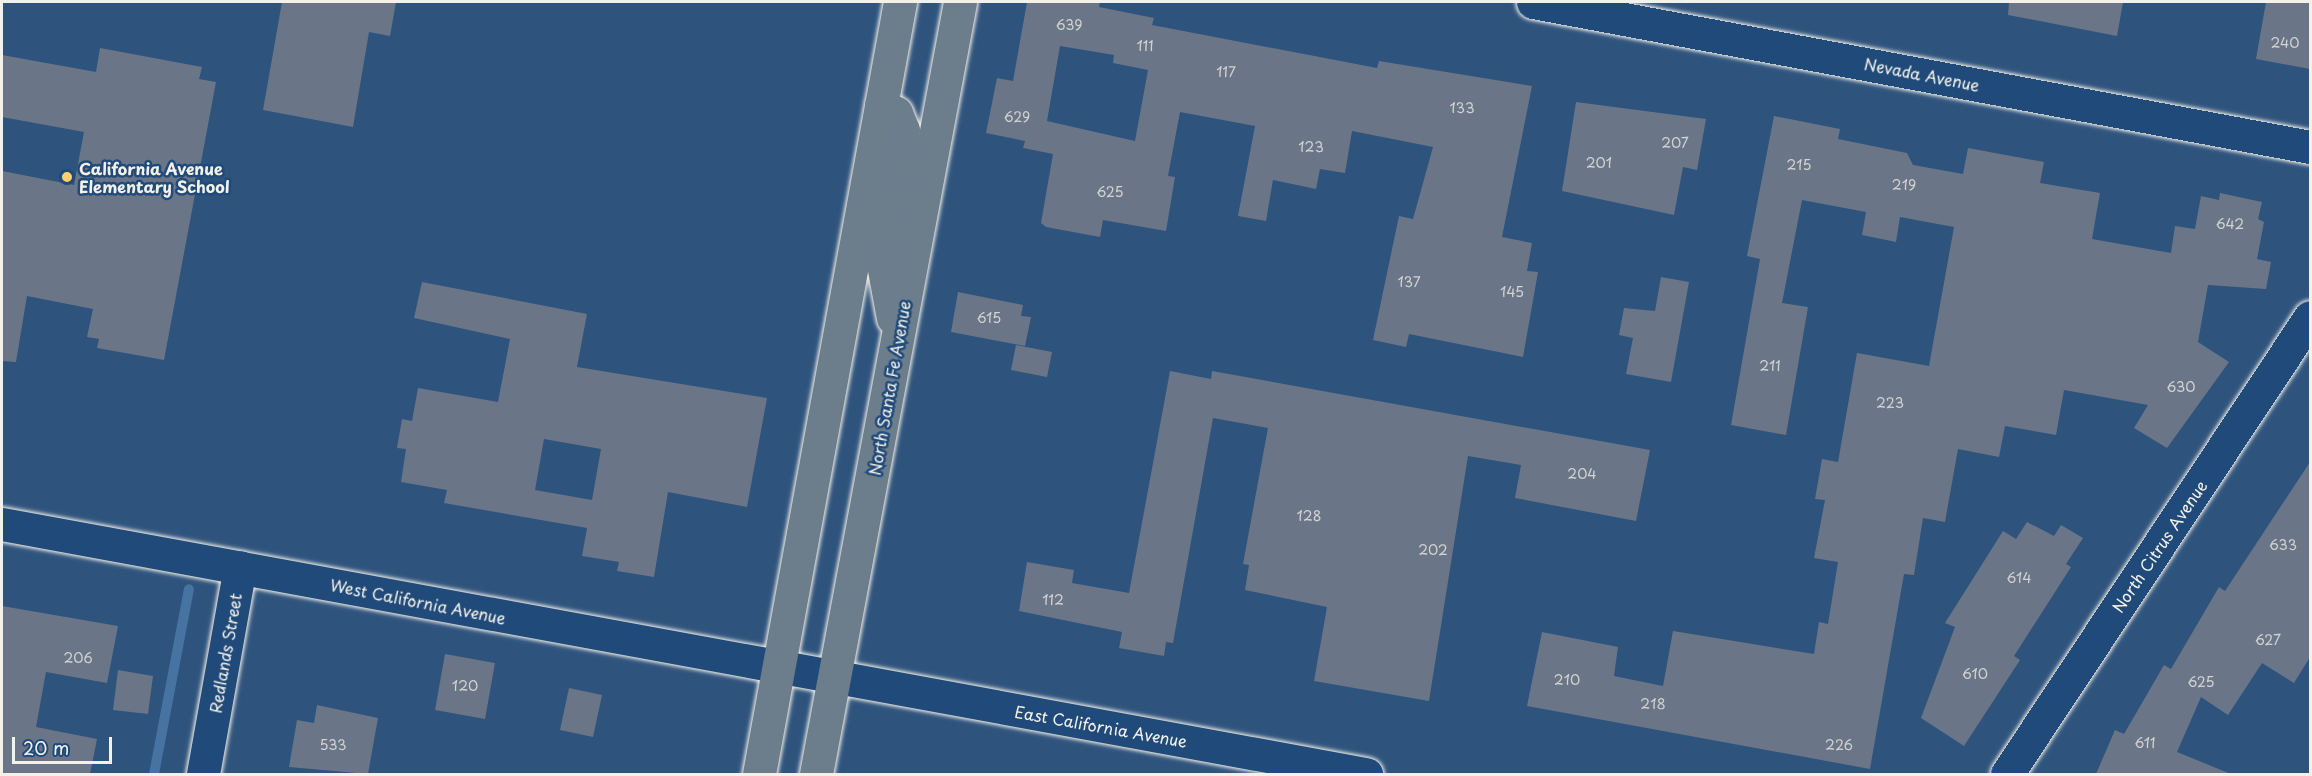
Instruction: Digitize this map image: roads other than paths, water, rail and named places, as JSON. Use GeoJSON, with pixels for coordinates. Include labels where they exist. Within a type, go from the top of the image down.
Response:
{"type":"FeatureCollection","features":[{"type":"Feature","properties":{"kind":"main road"},"geometry":{"type":"LineString","coordinates":[[759,774],[900,2]]}},
{"type":"Feature","properties":{"kind":"main road","name":"North Santa Fe Avenue"},"geometry":{"type":"LineString","coordinates":[[816,774],[960,2]]}},
{"type":"Feature","properties":{"kind":"main road"},"geometry":{"type":"LineString","coordinates":[[881,105],[896,113],[903,130],[882,259],[898,343]]}},
{"type":"Feature","properties":{"kind":"street","name":"Nevada Avenue"},"geometry":{"type":"LineString","coordinates":[[1533,2],[2310,147]]}},
{"type":"Feature","properties":{"kind":"street","name":"North Citrus Avenue"},"geometry":{"type":"LineString","coordinates":[[2007,774],[2310,317]]}},
{"type":"Feature","properties":{"kind":"street","name":"West California Avenue"},"geometry":{"type":"LineString","coordinates":[[2,524],[834,680]]}},
{"type":"Feature","properties":{"kind":"street","name":"Redlands Street"},"geometry":{"type":"LineString","coordinates":[[203,774],[240,567]]}},
{"type":"Feature","properties":{"kind":"street","name":"East California Avenue"},"geometry":{"type":"LineString","coordinates":[[834,680],[1366,774]]}},
{"type":"Feature","properties":{"kind":"waterway"},"geometry":{"type":"LineString","coordinates":[[154,774],[189,589]]}},
{"type":"Feature","properties":{"kind":"place","name":"California Avenue Elementary School"},"geometry":{"type":"Point","coordinates":[67,177]}}]}
